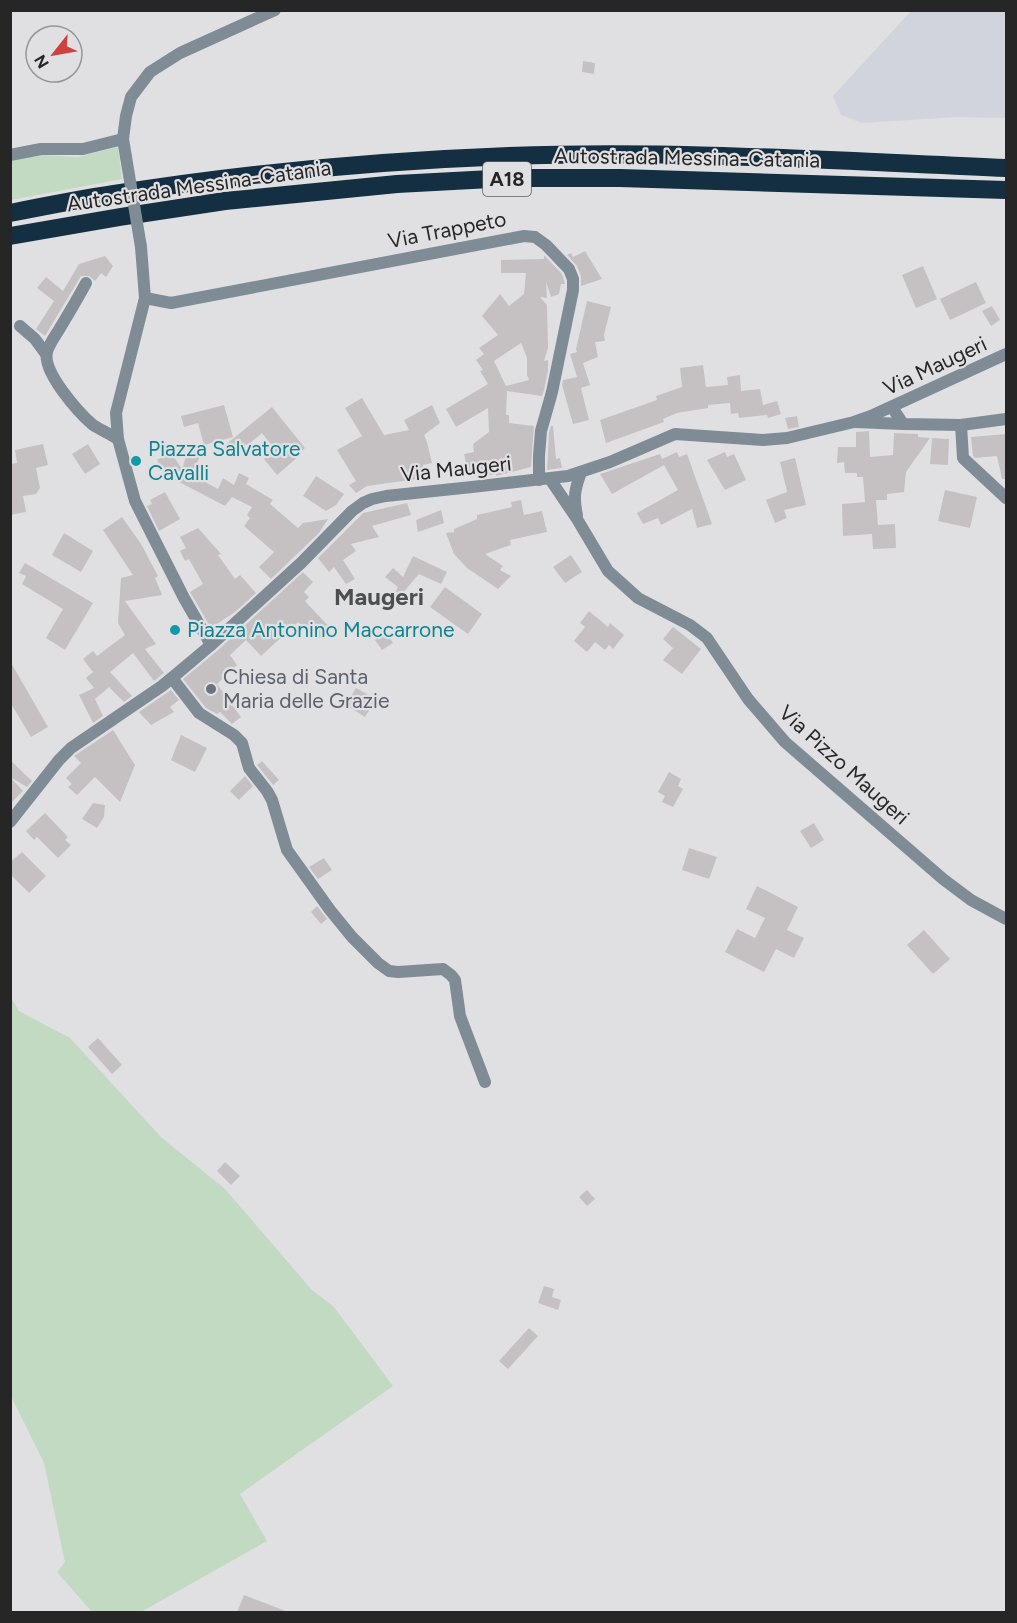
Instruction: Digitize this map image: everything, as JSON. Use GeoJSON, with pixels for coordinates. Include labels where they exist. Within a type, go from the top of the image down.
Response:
{"type":"FeatureCollection","features":[{"type":"Feature","properties":{"kind":"highway","name":"Autostrada Messina-Catania"},"geometry":{"type":"LineString","coordinates":[[10,213],[113,194],[219,179],[396,162],[511,156],[622,154],[1006,168]]}},
{"type":"Feature","properties":{"kind":"highway","name":"Autostrada Messina-Catania"},"geometry":{"type":"LineString","coordinates":[[10,236],[225,201],[397,184],[489,179],[620,177],[1006,190]]}},
{"type":"Feature","properties":{"kind":"street"},"geometry":{"type":"LineString","coordinates":[[211,645],[184,598],[135,501],[118,439],[116,413],[145,298],[141,247],[123,139],[131,97],[150,72],[180,53],[275,10]]}},
{"type":"Feature","properties":{"kind":"street"},"geometry":{"type":"LineString","coordinates":[[10,155],[41,149],[83,149],[123,139]]}},
{"type":"Feature","properties":{"kind":"street","name":"Via Trappeto"},"geometry":{"type":"LineString","coordinates":[[145,298],[171,303],[524,236],[536,237],[569,269],[573,279],[573,291],[552,392],[541,432],[538,456],[544,479]]}},
{"type":"Feature","properties":{"kind":"street"},"geometry":{"type":"LineString","coordinates":[[46,354],[87,283]]}},
{"type":"Feature","properties":{"kind":"street"},"geometry":{"type":"LineString","coordinates":[[20,326],[35,339],[46,354],[48,367],[65,394],[94,426],[118,439]]}},
{"type":"Feature","properties":{"kind":"street","name":"Via Maugeri"},"geometry":{"type":"LineString","coordinates":[[10,822],[71,748],[172,678],[301,563],[352,511],[363,503],[386,495],[544,479],[581,472],[675,434],[763,440],[787,438],[854,422],[1006,354]]}},
{"type":"Feature","properties":{"kind":"street"},"geometry":{"type":"LineString","coordinates":[[891,407],[903,424]]}},
{"type":"Feature","properties":{"kind":"street"},"geometry":{"type":"LineString","coordinates":[[854,422],[961,425],[1006,419]]}},
{"type":"Feature","properties":{"kind":"street"},"geometry":{"type":"LineString","coordinates":[[961,425],[963,458],[1006,498]]}},
{"type":"Feature","properties":{"kind":"street"},"geometry":{"type":"LineString","coordinates":[[578,519],[574,492],[581,472]]}},
{"type":"Feature","properties":{"kind":"street","name":"Via Pizzo Maugeri"},"geometry":{"type":"LineString","coordinates":[[544,479],[578,519],[608,570],[638,598],[690,625],[707,638],[748,699],[785,742],[943,879],[971,900],[1006,919]]}},
{"type":"Feature","properties":{"kind":"street"},"geometry":{"type":"LineString","coordinates":[[172,678],[199,713],[234,735],[242,743],[249,768],[272,800],[287,850],[352,938],[389,971],[443,969],[455,980],[460,1016],[485,1082]]}},
{"type":"Feature","properties":{"kind":"shaded area"},"geometry":{"type":"Polygon","coordinates":[[[911,11],[1006,11],[1006,118],[958,117],[862,123],[841,115],[833,96],[911,11]]]}},
{"type":"Feature","properties":{"kind":"green space"},"geometry":{"type":"Polygon","coordinates":[[[118,147],[122,179],[11,200],[11,161],[41,155],[78,157],[118,147]]]}},
{"type":"Feature","properties":{"kind":"green space"},"geometry":{"type":"Polygon","coordinates":[[[10,996],[19,1011],[70,1038],[161,1137],[225,1189],[312,1290],[334,1307],[393,1386],[240,1494],[267,1541],[141,1612],[92,1612],[57,1572],[65,1562],[44,1463],[11,1396],[10,996]]]}},
{"type":"Feature","properties":{"kind":"building"},"geometry":{"type":"Polygon","coordinates":[[[583,61],[595,63],[594,74],[582,72],[583,61]]]}},
{"type":"Feature","properties":{"kind":"building"},"geometry":{"type":"Polygon","coordinates":[[[585,251],[602,279],[581,286],[581,276],[577,266],[567,255],[571,253],[573,257],[585,251]]]}},
{"type":"Feature","properties":{"kind":"building"},"geometry":{"type":"Polygon","coordinates":[[[544,255],[562,274],[565,284],[561,284],[559,294],[551,297],[546,282],[547,298],[540,297],[547,305],[548,348],[544,361],[548,360],[548,371],[544,390],[542,396],[507,391],[506,415],[509,415],[509,423],[534,426],[531,467],[496,476],[496,474],[476,477],[475,472],[468,473],[464,454],[474,452],[473,444],[489,432],[488,408],[456,427],[446,409],[488,384],[476,360],[484,354],[479,348],[498,335],[482,316],[500,294],[509,306],[524,294],[526,273],[501,273],[501,260],[544,259],[544,255]],[[521,343],[494,361],[506,386],[529,380],[527,358],[521,343]]]}},
{"type":"Feature","properties":{"kind":"building"},"geometry":{"type":"Polygon","coordinates":[[[105,256],[113,266],[106,277],[101,273],[95,281],[89,276],[81,276],[45,336],[36,329],[54,301],[37,288],[46,277],[63,291],[79,264],[105,256]]]}},
{"type":"Feature","properties":{"kind":"building"},"geometry":{"type":"Polygon","coordinates":[[[923,266],[937,299],[916,308],[902,275],[923,266]]]}},
{"type":"Feature","properties":{"kind":"building"},"geometry":{"type":"Polygon","coordinates":[[[976,282],[986,303],[950,320],[940,299],[976,282]]]}},
{"type":"Feature","properties":{"kind":"building"},"geometry":{"type":"Polygon","coordinates":[[[587,301],[611,307],[604,335],[605,341],[595,342],[598,357],[583,363],[590,385],[581,388],[589,420],[573,424],[562,385],[563,380],[577,377],[570,354],[577,352],[587,301]]]}},
{"type":"Feature","properties":{"kind":"building"},"geometry":{"type":"Polygon","coordinates":[[[992,306],[1000,320],[991,326],[982,311],[992,306]]]}},
{"type":"Feature","properties":{"kind":"building"},"geometry":{"type":"Polygon","coordinates":[[[703,365],[706,387],[728,385],[727,377],[740,375],[741,391],[760,389],[763,405],[777,401],[781,414],[768,418],[767,415],[739,418],[738,413],[731,414],[730,403],[708,405],[708,408],[677,413],[663,419],[664,422],[606,443],[600,420],[657,400],[656,396],[682,387],[680,368],[703,365]]]}},
{"type":"Feature","properties":{"kind":"building"},"geometry":{"type":"Polygon","coordinates":[[[362,398],[384,435],[409,430],[404,420],[432,405],[440,423],[424,435],[432,463],[423,465],[424,478],[367,486],[356,493],[349,485],[356,481],[337,450],[362,436],[345,408],[362,398]]]}},
{"type":"Feature","properties":{"kind":"building"},"geometry":{"type":"Polygon","coordinates":[[[224,405],[233,437],[204,445],[198,423],[184,427],[181,416],[224,405]]]}},
{"type":"Feature","properties":{"kind":"building"},"geometry":{"type":"Polygon","coordinates":[[[272,407],[305,448],[277,475],[264,459],[275,450],[262,433],[249,444],[214,454],[272,407]]]}},
{"type":"Feature","properties":{"kind":"building"},"geometry":{"type":"Polygon","coordinates":[[[797,416],[799,427],[788,429],[785,418],[797,416]]]}},
{"type":"Feature","properties":{"kind":"building"},"geometry":{"type":"Polygon","coordinates":[[[553,426],[556,459],[560,458],[562,468],[547,470],[549,432],[553,426]]]}},
{"type":"Feature","properties":{"kind":"building"},"geometry":{"type":"Polygon","coordinates":[[[869,431],[870,457],[893,455],[894,433],[918,434],[918,437],[930,438],[906,472],[904,492],[887,494],[887,500],[876,500],[878,525],[895,524],[896,548],[873,549],[872,534],[843,536],[842,504],[865,502],[863,477],[857,477],[857,473],[845,473],[844,462],[837,463],[838,447],[856,447],[856,432],[869,431]]]}},
{"type":"Feature","properties":{"kind":"building"},"geometry":{"type":"Polygon","coordinates":[[[1006,434],[1006,479],[1002,479],[997,456],[975,458],[973,456],[971,437],[1006,434]]]}},
{"type":"Feature","properties":{"kind":"building"},"geometry":{"type":"Polygon","coordinates":[[[932,438],[949,439],[948,465],[930,464],[932,438]]]}},
{"type":"Feature","properties":{"kind":"building"},"geometry":{"type":"Polygon","coordinates":[[[43,444],[48,465],[36,468],[40,488],[36,494],[23,496],[26,512],[10,515],[10,464],[17,463],[15,450],[43,444]]]}},
{"type":"Feature","properties":{"kind":"building"},"geometry":{"type":"Polygon","coordinates":[[[88,444],[100,464],[85,474],[72,454],[88,444]]]}},
{"type":"Feature","properties":{"kind":"building"},"geometry":{"type":"Polygon","coordinates":[[[189,447],[202,451],[192,475],[218,489],[223,478],[234,485],[239,473],[249,478],[246,484],[273,500],[270,504],[298,528],[303,523],[328,519],[319,533],[271,579],[259,567],[274,552],[244,526],[250,518],[247,515],[252,507],[232,497],[225,506],[166,475],[157,460],[170,451],[182,469],[189,447]]]}},
{"type":"Feature","properties":{"kind":"building"},"geometry":{"type":"Polygon","coordinates":[[[677,452],[679,457],[687,454],[712,524],[697,528],[692,509],[661,525],[658,518],[643,524],[637,513],[678,490],[664,465],[612,494],[600,474],[660,454],[662,459],[677,452]]]}},
{"type":"Feature","properties":{"kind":"building"},"geometry":{"type":"Polygon","coordinates":[[[725,452],[727,457],[734,454],[746,480],[725,490],[707,460],[725,452]]]}},
{"type":"Feature","properties":{"kind":"building"},"geometry":{"type":"Polygon","coordinates":[[[795,458],[806,505],[784,510],[787,518],[775,523],[766,500],[787,492],[780,462],[795,458]]]}},
{"type":"Feature","properties":{"kind":"building"},"geometry":{"type":"Polygon","coordinates":[[[316,476],[344,494],[336,505],[326,511],[303,496],[316,476]]]}},
{"type":"Feature","properties":{"kind":"building"},"geometry":{"type":"Polygon","coordinates":[[[945,490],[977,497],[970,528],[938,521],[945,490]]]}},
{"type":"Feature","properties":{"kind":"building"},"geometry":{"type":"Polygon","coordinates":[[[165,492],[180,519],[159,531],[147,506],[152,504],[150,500],[165,492]]]}},
{"type":"Feature","properties":{"kind":"building"},"geometry":{"type":"Polygon","coordinates":[[[521,500],[524,515],[542,511],[547,532],[510,540],[511,545],[485,554],[503,566],[500,570],[511,576],[498,589],[467,568],[454,554],[446,533],[454,532],[454,529],[477,519],[477,515],[512,507],[511,502],[521,500]]]}},
{"type":"Feature","properties":{"kind":"building"},"geometry":{"type":"Polygon","coordinates":[[[407,503],[411,515],[372,526],[379,537],[351,544],[356,551],[343,560],[355,579],[346,584],[334,567],[329,572],[318,558],[363,513],[407,503]]]}},
{"type":"Feature","properties":{"kind":"building"},"geometry":{"type":"Polygon","coordinates":[[[441,510],[444,523],[418,532],[416,520],[441,510]]]}},
{"type":"Feature","properties":{"kind":"building"},"geometry":{"type":"Polygon","coordinates":[[[122,517],[141,544],[158,576],[155,578],[162,595],[125,601],[156,644],[145,649],[164,673],[154,681],[133,653],[110,672],[132,696],[124,702],[109,687],[95,699],[103,716],[93,723],[79,695],[94,688],[86,678],[93,672],[83,659],[93,651],[97,656],[125,635],[118,623],[121,578],[133,575],[103,530],[122,517]]]}},
{"type":"Feature","properties":{"kind":"building"},"geometry":{"type":"Polygon","coordinates":[[[198,528],[221,554],[218,555],[235,579],[240,575],[256,593],[235,612],[211,628],[190,592],[203,584],[189,559],[185,561],[180,551],[186,548],[180,537],[198,528]]]}},
{"type":"Feature","properties":{"kind":"building"},"geometry":{"type":"Polygon","coordinates":[[[64,533],[93,551],[81,572],[52,555],[64,533]]]}},
{"type":"Feature","properties":{"kind":"building"},"geometry":{"type":"Polygon","coordinates":[[[571,555],[582,572],[565,583],[553,567],[571,555]]]}},
{"type":"Feature","properties":{"kind":"building"},"geometry":{"type":"Polygon","coordinates":[[[413,556],[447,572],[441,584],[419,574],[394,603],[391,601],[398,587],[385,577],[393,568],[403,577],[413,556]]]}},
{"type":"Feature","properties":{"kind":"building"},"geometry":{"type":"Polygon","coordinates":[[[25,563],[93,603],[65,650],[46,638],[63,609],[22,584],[26,576],[19,573],[25,563]]]}},
{"type":"Feature","properties":{"kind":"building"},"geometry":{"type":"Polygon","coordinates":[[[303,572],[313,582],[304,592],[309,597],[305,601],[330,628],[320,638],[310,627],[306,631],[298,622],[261,656],[246,640],[230,655],[237,665],[217,684],[241,717],[232,724],[220,712],[217,714],[206,708],[183,679],[303,572]]]}},
{"type":"Feature","properties":{"kind":"building"},"geometry":{"type":"Polygon","coordinates":[[[445,587],[482,614],[468,634],[430,607],[445,587]]]}},
{"type":"Feature","properties":{"kind":"building"},"geometry":{"type":"Polygon","coordinates":[[[589,611],[608,627],[610,623],[624,635],[613,649],[609,645],[605,650],[595,642],[587,652],[574,641],[585,627],[580,623],[589,611]]]}},
{"type":"Feature","properties":{"kind":"building"},"geometry":{"type":"Polygon","coordinates":[[[673,627],[701,649],[682,674],[663,660],[673,648],[663,639],[673,627]]]}},
{"type":"Feature","properties":{"kind":"building"},"geometry":{"type":"Polygon","coordinates":[[[386,632],[393,643],[382,650],[375,640],[386,632]]]}},
{"type":"Feature","properties":{"kind":"building"},"geometry":{"type":"Polygon","coordinates":[[[10,661],[48,727],[31,737],[10,702],[10,661]]]}},
{"type":"Feature","properties":{"kind":"building"},"geometry":{"type":"Polygon","coordinates":[[[356,688],[376,699],[365,717],[346,705],[356,688]]]}},
{"type":"Feature","properties":{"kind":"building"},"geometry":{"type":"Polygon","coordinates":[[[171,690],[179,700],[170,707],[174,712],[151,725],[139,712],[171,690]]]}},
{"type":"Feature","properties":{"kind":"building"},"geometry":{"type":"Polygon","coordinates":[[[113,730],[135,765],[120,802],[95,777],[77,795],[68,787],[72,784],[66,778],[81,763],[74,756],[113,730]]]}},
{"type":"Feature","properties":{"kind":"building"},"geometry":{"type":"Polygon","coordinates":[[[181,735],[207,748],[195,772],[171,760],[181,735]]]}},
{"type":"Feature","properties":{"kind":"building"},"geometry":{"type":"Polygon","coordinates":[[[10,760],[32,781],[27,787],[10,777],[10,760]]]}},
{"type":"Feature","properties":{"kind":"building"},"geometry":{"type":"Polygon","coordinates":[[[262,761],[279,780],[273,785],[257,765],[262,761]]]}},
{"type":"Feature","properties":{"kind":"building"},"geometry":{"type":"Polygon","coordinates":[[[669,772],[681,779],[678,786],[683,789],[673,807],[662,802],[665,796],[658,792],[669,772]]]}},
{"type":"Feature","properties":{"kind":"building"},"geometry":{"type":"Polygon","coordinates":[[[245,776],[253,786],[239,800],[230,791],[245,776]]]}},
{"type":"Feature","properties":{"kind":"building"},"geometry":{"type":"Polygon","coordinates":[[[10,777],[23,791],[10,804],[10,777]]]}},
{"type":"Feature","properties":{"kind":"building"},"geometry":{"type":"Polygon","coordinates":[[[93,803],[105,805],[104,817],[97,828],[82,819],[93,803]]]}},
{"type":"Feature","properties":{"kind":"building"},"geometry":{"type":"Polygon","coordinates":[[[45,813],[68,837],[65,840],[71,845],[58,858],[37,837],[34,840],[26,831],[45,813]]]}},
{"type":"Feature","properties":{"kind":"building"},"geometry":{"type":"Polygon","coordinates":[[[814,823],[824,840],[811,848],[800,831],[814,823]]]}},
{"type":"Feature","properties":{"kind":"building"},"geometry":{"type":"Polygon","coordinates":[[[689,848],[717,857],[709,879],[682,870],[689,848]]]}},
{"type":"Feature","properties":{"kind":"building"},"geometry":{"type":"Polygon","coordinates":[[[22,852],[46,876],[29,893],[10,874],[10,862],[22,852]]]}},
{"type":"Feature","properties":{"kind":"building"},"geometry":{"type":"Polygon","coordinates":[[[324,858],[332,870],[318,879],[309,867],[324,858]]]}},
{"type":"Feature","properties":{"kind":"building"},"geometry":{"type":"Polygon","coordinates":[[[757,886],[798,907],[787,930],[804,938],[794,958],[776,949],[764,972],[725,952],[737,929],[755,938],[765,918],[746,909],[757,886]]]}},
{"type":"Feature","properties":{"kind":"building"},"geometry":{"type":"Polygon","coordinates":[[[317,906],[327,919],[321,924],[311,912],[317,906]]]}},
{"type":"Feature","properties":{"kind":"building"},"geometry":{"type":"Polygon","coordinates":[[[924,930],[950,959],[933,974],[907,945],[924,930]]]}},
{"type":"Feature","properties":{"kind":"building"},"geometry":{"type":"Polygon","coordinates":[[[98,1038],[122,1065],[112,1074],[88,1047],[98,1038]]]}},
{"type":"Feature","properties":{"kind":"building"},"geometry":{"type":"Polygon","coordinates":[[[225,1162],[240,1176],[231,1185],[217,1171],[225,1162]]]}},
{"type":"Feature","properties":{"kind":"building"},"geometry":{"type":"Polygon","coordinates":[[[587,1190],[595,1199],[587,1206],[579,1197],[587,1190]]]}},
{"type":"Feature","properties":{"kind":"building"},"geometry":{"type":"Polygon","coordinates":[[[544,1286],[554,1289],[552,1297],[561,1300],[558,1310],[538,1303],[544,1286]]]}},
{"type":"Feature","properties":{"kind":"building"},"geometry":{"type":"Polygon","coordinates":[[[529,1328],[538,1336],[508,1369],[499,1361],[529,1328]]]}},
{"type":"Feature","properties":{"kind":"building"},"geometry":{"type":"Polygon","coordinates":[[[244,1595],[288,1612],[237,1612],[244,1595]]]}},
{"type":"Feature","properties":{"kind":"place","name":"Piazza Salvatore Cavalli"},"geometry":{"type":"Point","coordinates":[136,461]}},
{"type":"Feature","properties":{"kind":"place","name":"Piazza Antonino Maccarrone"},"geometry":{"type":"Point","coordinates":[175,630]}},
{"type":"Feature","properties":{"kind":"place","name":"Chiesa di Santa Maria delle Grazie"},"geometry":{"type":"Point","coordinates":[211,689]}},
{"type":"Feature","properties":{"kind":"district","name":"Maugeri"},"geometry":{"type":"Point","coordinates":[379,597]}}]}
